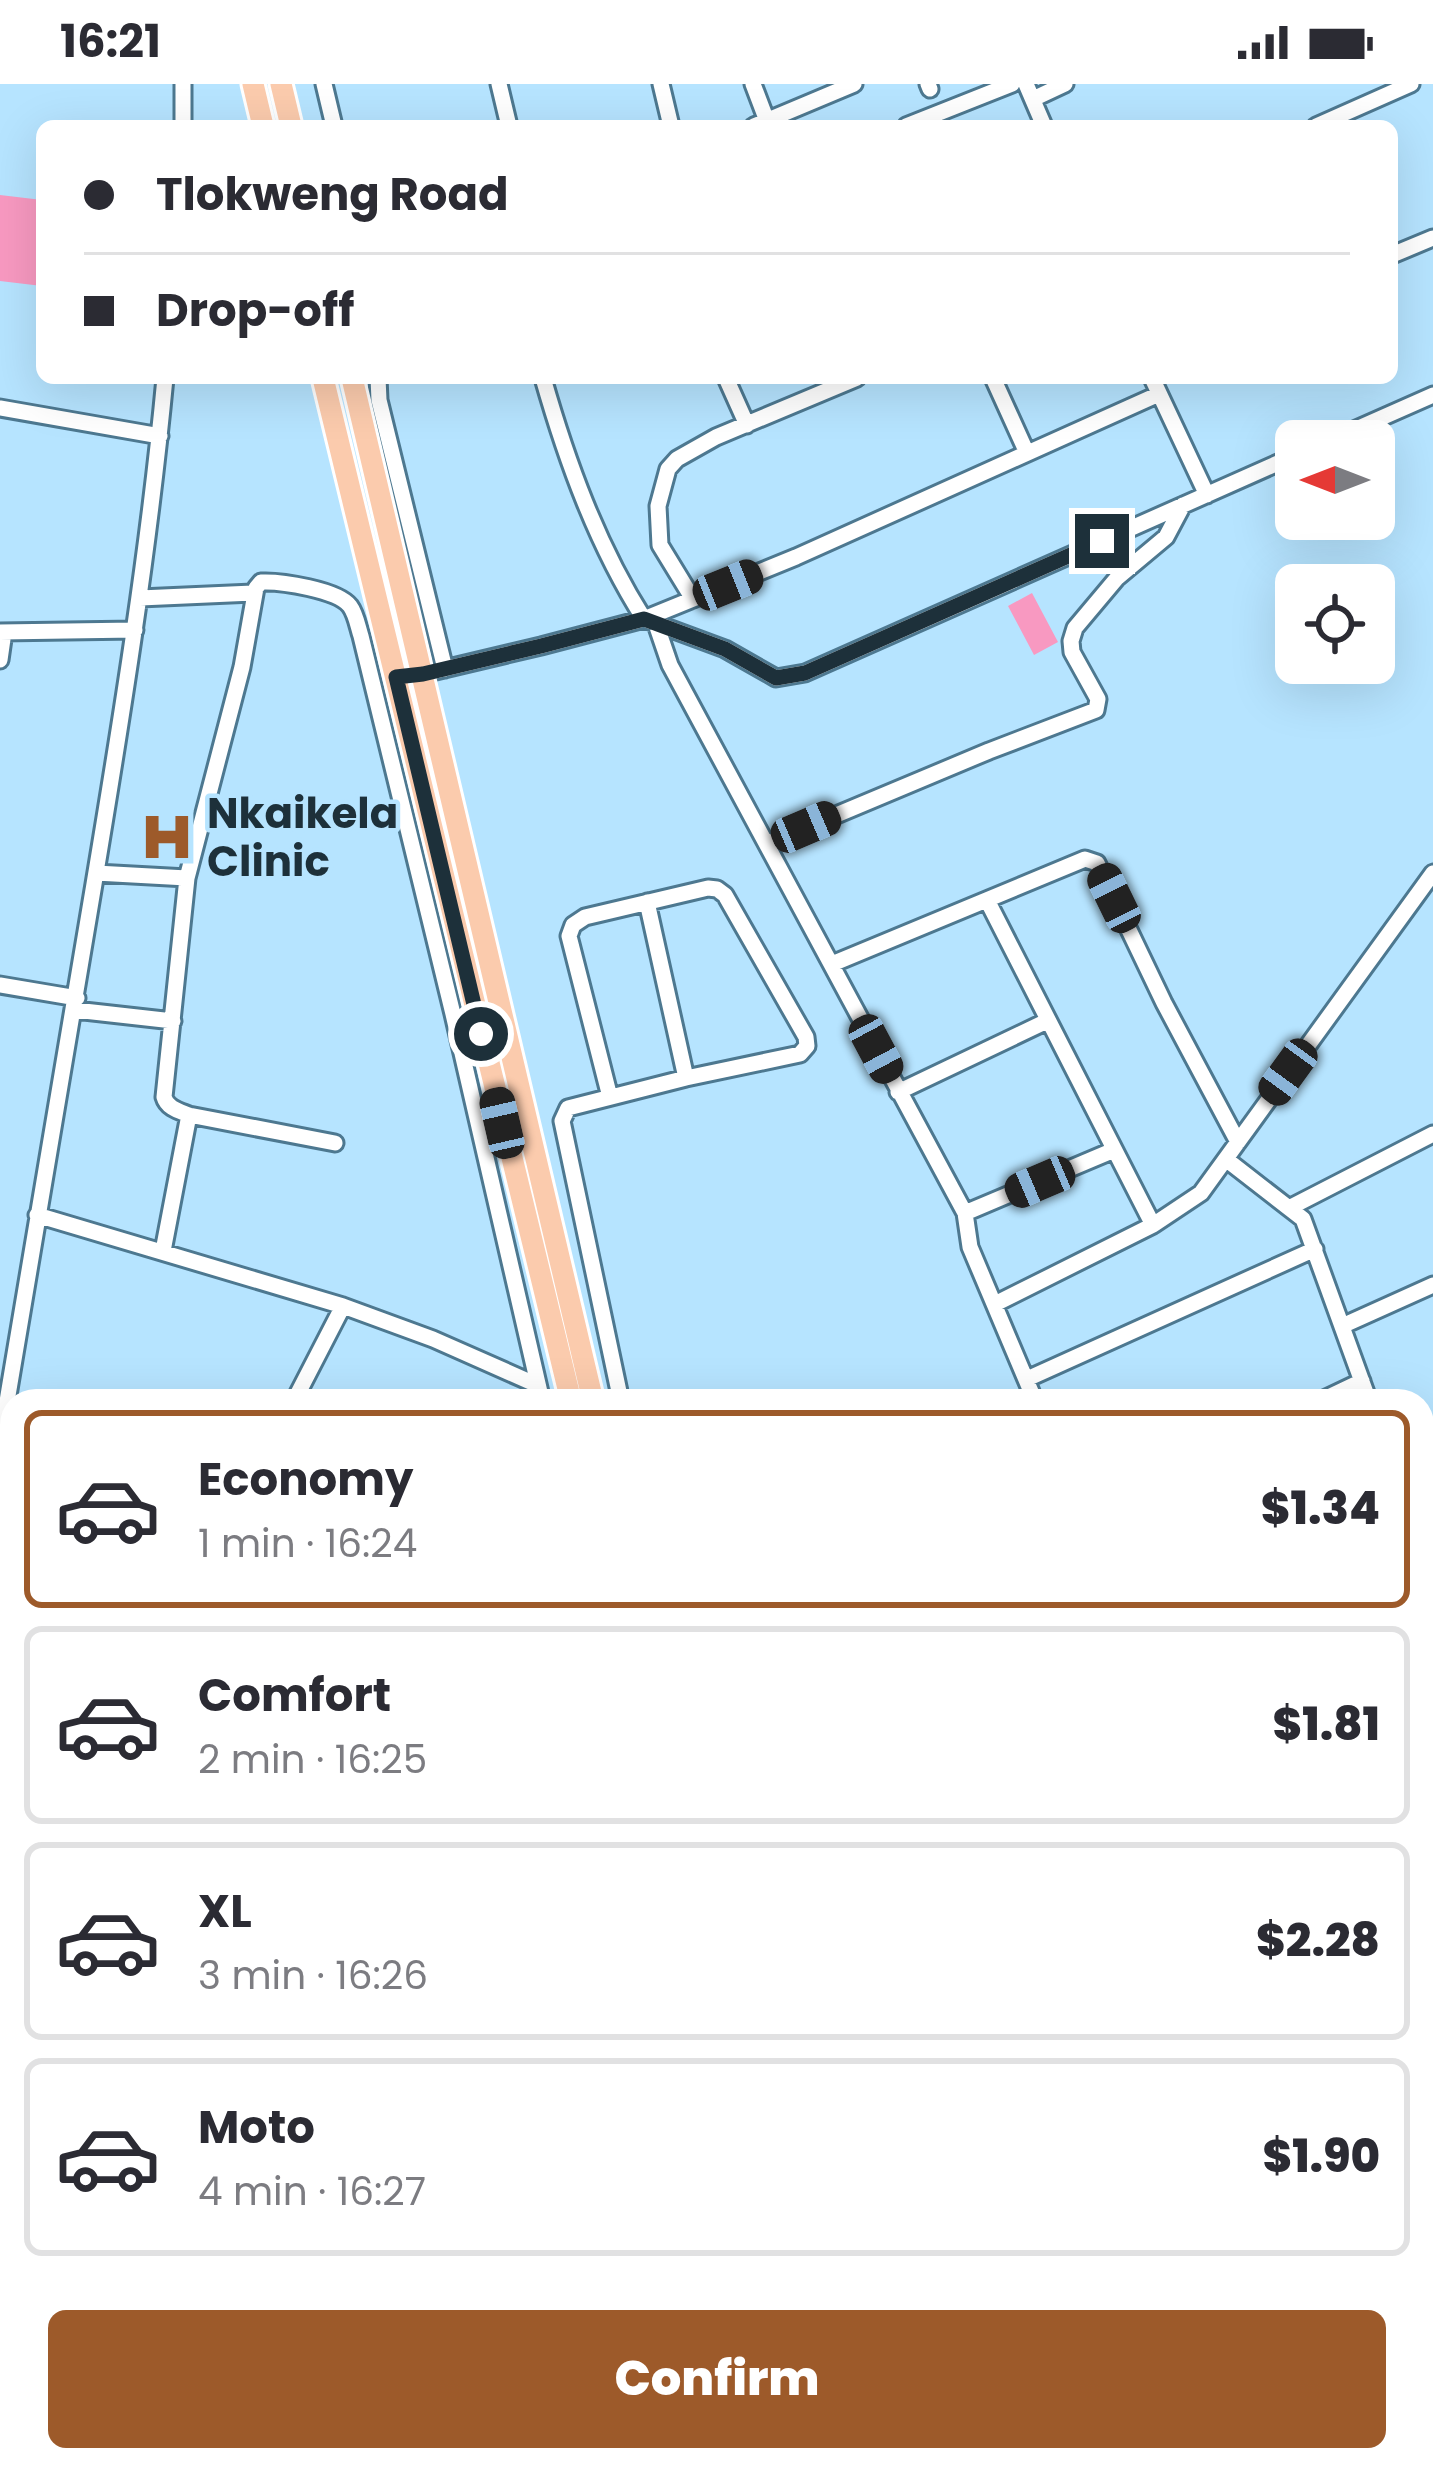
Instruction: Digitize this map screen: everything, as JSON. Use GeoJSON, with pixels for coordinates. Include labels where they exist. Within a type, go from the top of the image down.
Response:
{"type":"FeatureCollection","features":[{"type":"Feature","properties":{"kind":"main road"},"geometry":{"type":"LineString","coordinates":[[281,84],[290,120]]}},
{"type":"Feature","properties":{"kind":"main road"},"geometry":{"type":"LineString","coordinates":[[253,86],[259,120]]}},
{"type":"Feature","properties":{"kind":"main road"},"geometry":{"type":"LineString","coordinates":[[324,384],[568,1389]]}},
{"type":"Feature","properties":{"kind":"main road"},"geometry":{"type":"LineString","coordinates":[[354,384],[434,671],[589,1389]]}},
{"type":"Feature","properties":{"kind":"street"},"geometry":{"type":"LineString","coordinates":[[183,84],[183,120]]}},
{"type":"Feature","properties":{"kind":"street"},"geometry":{"type":"LineString","coordinates":[[324,84],[333,120]]}},
{"type":"Feature","properties":{"kind":"street"},"geometry":{"type":"LineString","coordinates":[[500,84],[508,120]]}},
{"type":"Feature","properties":{"kind":"street"},"geometry":{"type":"LineString","coordinates":[[661,84],[670,120]]}},
{"type":"Feature","properties":{"kind":"street"},"geometry":{"type":"LineString","coordinates":[[753,84],[760,120]]}},
{"type":"Feature","properties":{"kind":"street"},"geometry":{"type":"LineString","coordinates":[[768,120],[854,84]]}},
{"type":"Feature","properties":{"kind":"street"},"geometry":{"type":"LineString","coordinates":[[920,120],[1012,84]]}},
{"type":"Feature","properties":{"kind":"street"},"geometry":{"type":"LineString","coordinates":[[1041,120],[1029,91],[1064,84]]}},
{"type":"Feature","properties":{"kind":"street"},"geometry":{"type":"LineString","coordinates":[[1330,120],[1411,84]]}},
{"type":"Feature","properties":{"kind":"street"},"geometry":{"type":"LineString","coordinates":[[1398,253],[1433,238]]}},
{"type":"Feature","properties":{"kind":"street"},"geometry":{"type":"LineString","coordinates":[[6,1374],[76,1004],[140,598],[164,384]]}},
{"type":"Feature","properties":{"kind":"street"},"geometry":{"type":"LineString","coordinates":[[380,384],[379,400],[434,671]]}},
{"type":"Feature","properties":{"kind":"street"},"geometry":{"type":"LineString","coordinates":[[545,384],[578,487],[965,1213],[970,1247],[1031,1389]]}},
{"type":"Feature","properties":{"kind":"street"},"geometry":{"type":"LineString","coordinates":[[729,384],[747,425]]}},
{"type":"Feature","properties":{"kind":"street"},"geometry":{"type":"LineString","coordinates":[[693,599],[660,545],[658,506],[668,470],[677,459],[716,437],[843,384]]}},
{"type":"Feature","properties":{"kind":"street"},"geometry":{"type":"LineString","coordinates":[[996,384],[1028,453]]}},
{"type":"Feature","properties":{"kind":"street"},"geometry":{"type":"LineString","coordinates":[[396,677],[650,622],[1028,453],[1156,386],[1207,495]]}},
{"type":"Feature","properties":{"kind":"street"},"geometry":{"type":"LineString","coordinates":[[1376,420],[1433,395]]}},
{"type":"Feature","properties":{"kind":"street"},"geometry":{"type":"LineString","coordinates":[[0,408],[160,436]]}},
{"type":"Feature","properties":{"kind":"street"},"geometry":{"type":"LineString","coordinates":[[650,622],[725,649],[766,674],[785,679],[1275,464]]}},
{"type":"Feature","properties":{"kind":"street"},"geometry":{"type":"LineString","coordinates":[[767,844],[1096,710],[1098,699],[1072,652],[1075,628],[1117,578],[1166,536],[1184,506]]}},
{"type":"Feature","properties":{"kind":"street"},"geometry":{"type":"LineString","coordinates":[[335,1143],[189,1114],[175,1109],[164,1097],[187,878],[242,668],[253,593],[261,582],[330,594],[353,610],[539,1389]]}},
{"type":"Feature","properties":{"kind":"street"},"geometry":{"type":"LineString","coordinates":[[140,598],[253,593]]}},
{"type":"Feature","properties":{"kind":"street"},"geometry":{"type":"LineString","coordinates":[[0,660],[2,632],[135,630]]}},
{"type":"Feature","properties":{"kind":"street"},"geometry":{"type":"LineString","coordinates":[[832,964],[1085,859],[1095,861],[1238,1142]]}},
{"type":"Feature","properties":{"kind":"street"},"geometry":{"type":"LineString","coordinates":[[96,873],[187,878]]}},
{"type":"Feature","properties":{"kind":"street"},"geometry":{"type":"LineString","coordinates":[[995,1304],[1153,1225],[1201,1193],[1433,873]]}},
{"type":"Feature","properties":{"kind":"street"},"geometry":{"type":"LineString","coordinates":[[610,1096],[570,930],[585,916],[708,888],[721,892],[807,1041],[800,1054],[568,1108],[562,1121],[618,1389]]}},
{"type":"Feature","properties":{"kind":"street"},"geometry":{"type":"LineString","coordinates":[[987,899],[1153,1225]]}},
{"type":"Feature","properties":{"kind":"street"},"geometry":{"type":"LineString","coordinates":[[647,902],[686,1078]]}},
{"type":"Feature","properties":{"kind":"street"},"geometry":{"type":"LineString","coordinates":[[0,985],[173,1021]]}},
{"type":"Feature","properties":{"kind":"street"},"geometry":{"type":"LineString","coordinates":[[898,1092],[1047,1021]]}},
{"type":"Feature","properties":{"kind":"street"},"geometry":{"type":"LineString","coordinates":[[164,1251],[189,1114]]}},
{"type":"Feature","properties":{"kind":"street"},"geometry":{"type":"LineString","coordinates":[[1289,1208],[1427,1137],[1433,1123]]}},
{"type":"Feature","properties":{"kind":"street"},"geometry":{"type":"LineString","coordinates":[[965,1213],[1114,1150]]}},
{"type":"Feature","properties":{"kind":"street"},"geometry":{"type":"LineString","coordinates":[[1227,1160],[1303,1219],[1365,1389]]}},
{"type":"Feature","properties":{"kind":"street"},"geometry":{"type":"LineString","coordinates":[[37,1215],[343,1306],[433,1339],[532,1389]]}},
{"type":"Feature","properties":{"kind":"street"},"geometry":{"type":"LineString","coordinates":[[1027,1379],[1315,1249]]}},
{"type":"Feature","properties":{"kind":"street"},"geometry":{"type":"LineString","coordinates":[[1342,1326],[1433,1285]]}},
{"type":"Feature","properties":{"kind":"street"},"geometry":{"type":"LineString","coordinates":[[301,1389],[343,1306]]}},
{"type":"Feature","properties":{"kind":"street"},"geometry":{"type":"LineString","coordinates":[[1347,1389],[1362,1382]]}},
{"type":"Feature","properties":{"kind":"shaded area"},"geometry":{"type":"Polygon","coordinates":[[[0,195],[36,199],[36,285],[0,281],[0,195]]]}},
{"type":"Feature","properties":{"kind":"shaded area"},"geometry":{"type":"Polygon","coordinates":[[[1032,593],[1058,642],[1034,655],[1008,606],[1032,593]]]}},
{"type":"Feature","properties":{"kind":"place","name":"Nkaikela Clinic"},"geometry":{"type":"Point","coordinates":[167,837]}},
{"type":"Feature","properties":{"kind":"route"},"geometry":{"type":"LineString","coordinates":[[481,1034],[396,677],[644,619],[725,649],[766,674],[785,679],[1102,541]]}}]}
